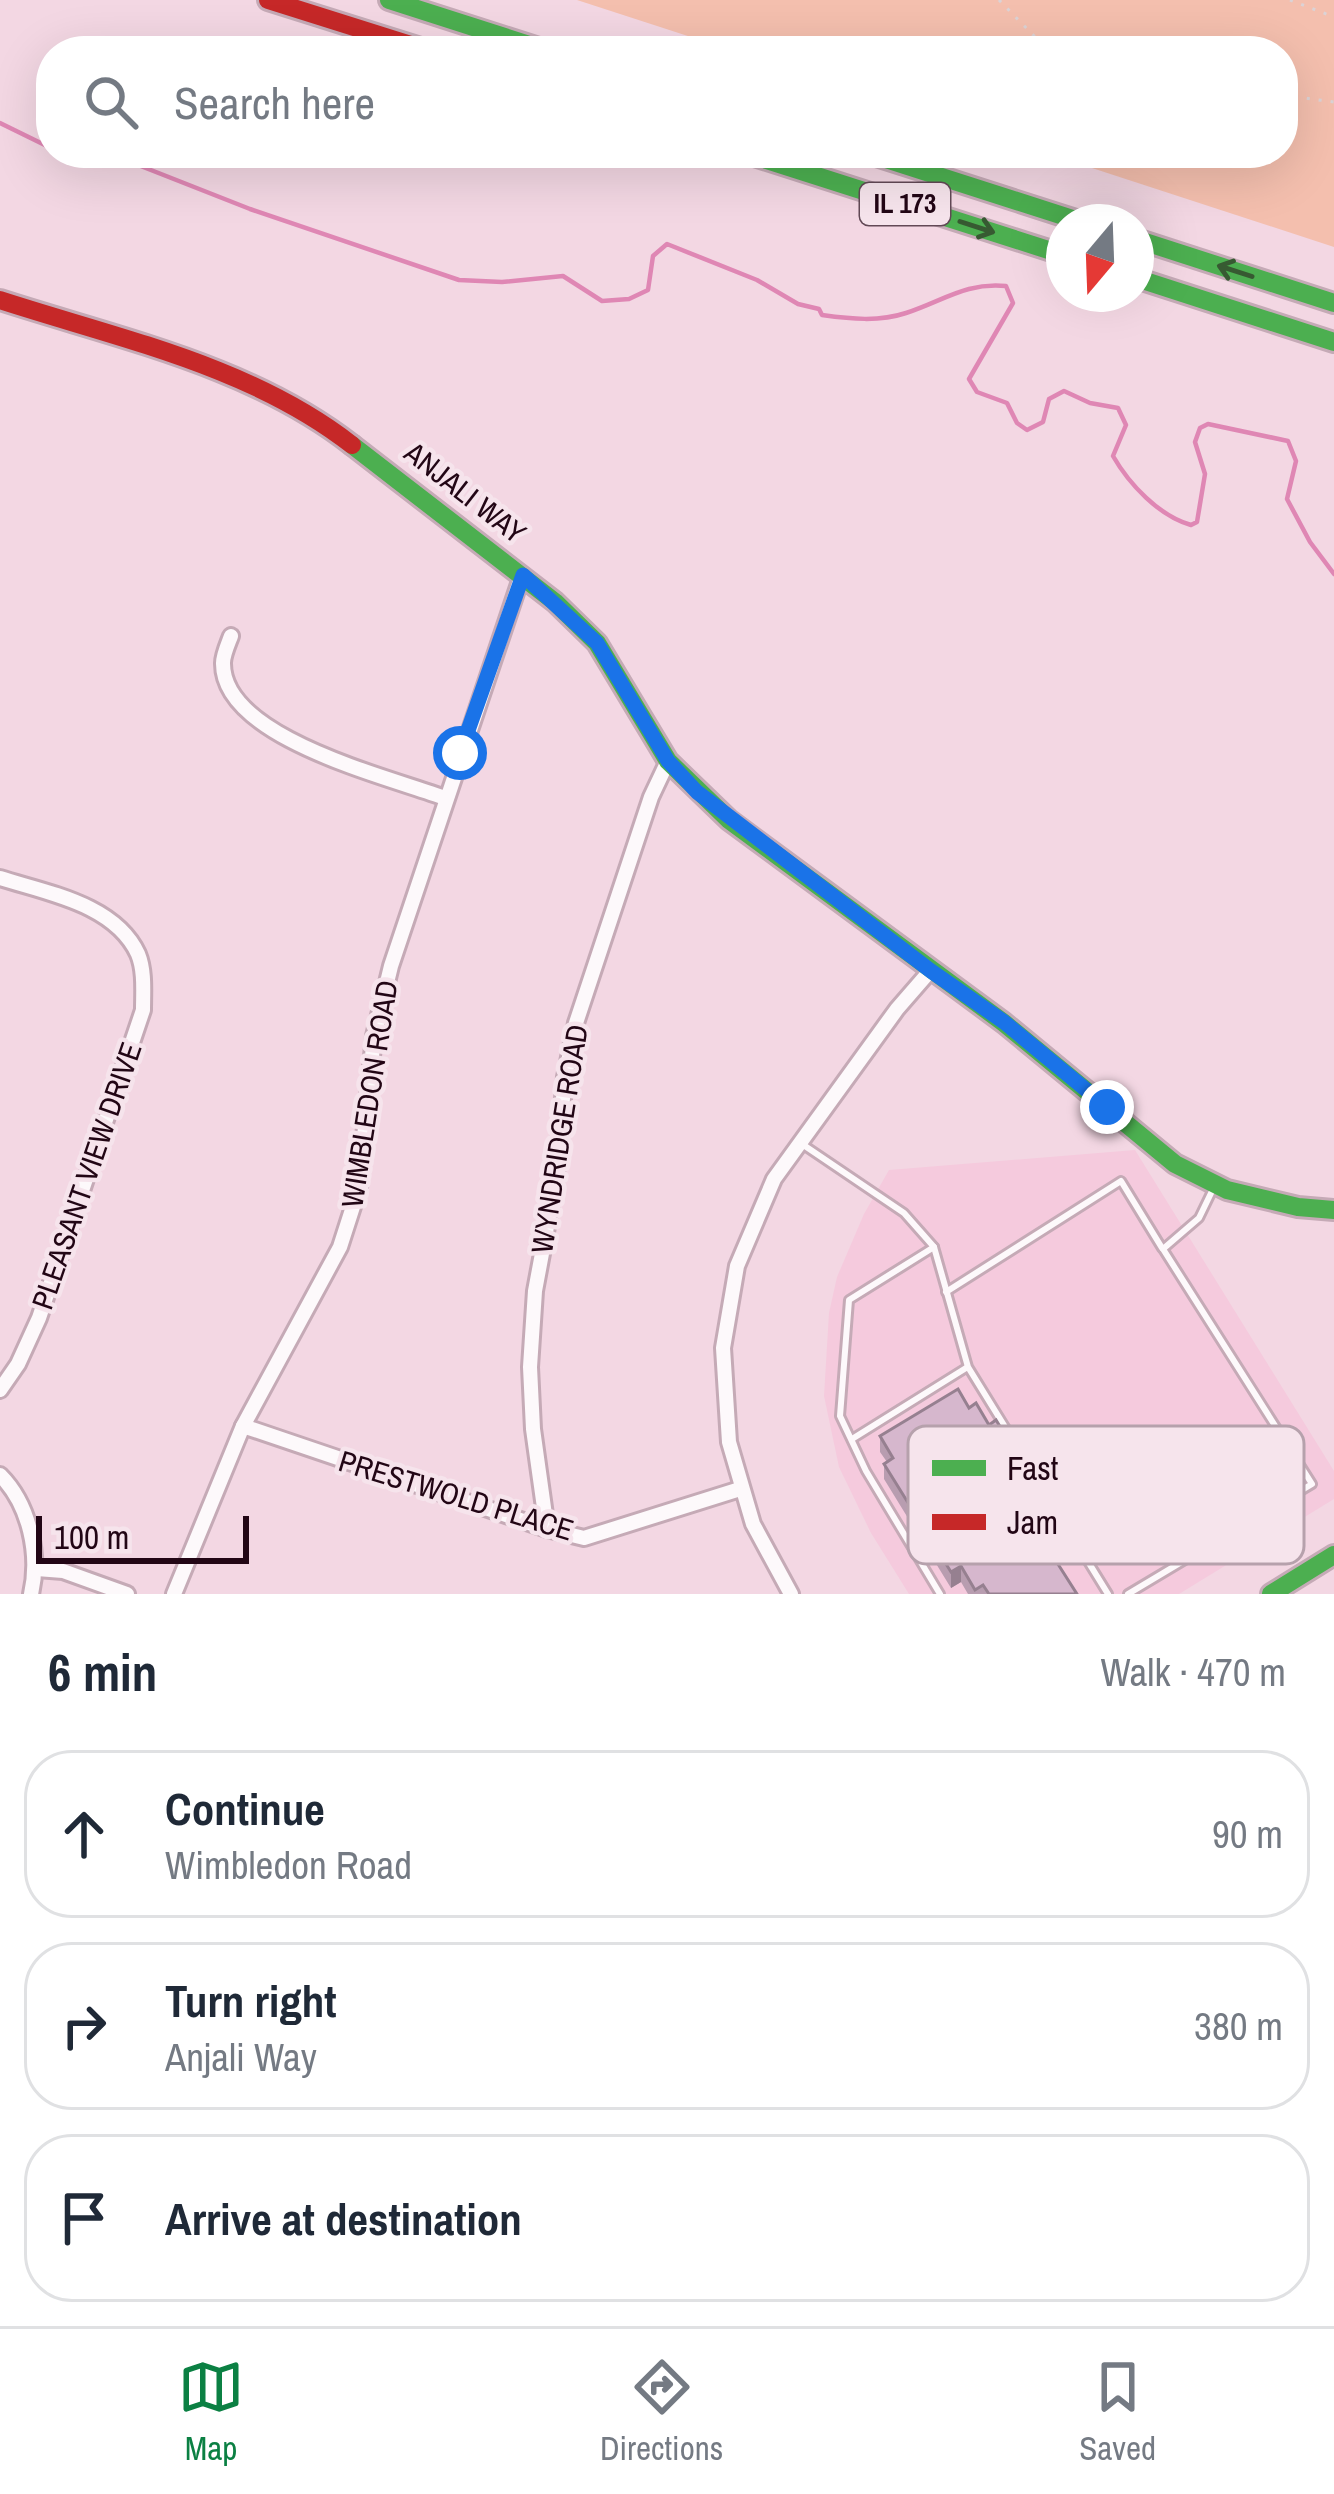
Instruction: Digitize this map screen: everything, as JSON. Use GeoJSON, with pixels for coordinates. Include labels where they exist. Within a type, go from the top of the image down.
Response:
{"type":"FeatureCollection","features":[{"type":"Feature","properties":{"kind":"street"},"geometry":{"type":"LineString","coordinates":[[268,0],[382,36]]}},
{"type":"Feature","properties":{"kind":"street"},"geometry":{"type":"LineString","coordinates":[[389,0],[501,36]]}},
{"type":"Feature","properties":{"kind":"street","name":"IL 173"},"geometry":{"type":"LineString","coordinates":[[793,168],[1046,249]]}},
{"type":"Feature","properties":{"kind":"street","name":"IL 173"},"geometry":{"type":"LineString","coordinates":[[914,168],[1046,210]]}},
{"type":"Feature","properties":{"kind":"street"},"geometry":{"type":"LineString","coordinates":[[1154,245],[1333,303],[1327,339],[1154,284]]}},
{"type":"Feature","properties":{"kind":"street","name":"ANJALI WAY"},"geometry":{"type":"LineString","coordinates":[[0,300],[230,374],[315,416],[523,575],[597,643],[668,761],[729,820],[1004,1022],[1175,1164],[1215,1184],[1298,1207],[1334,1210]]}},
{"type":"Feature","properties":{"kind":"street","name":"WIMBLEDON ROAD"},"geometry":{"type":"LineString","coordinates":[[174,1594],[243,1426],[340,1247],[359,1188],[374,1036],[391,966],[523,575]]}},
{"type":"Feature","properties":{"kind":"street"},"geometry":{"type":"LineString","coordinates":[[231,636],[223,664],[232,691],[254,718],[286,739],[445,798]]}},
{"type":"Feature","properties":{"kind":"street","name":"WYNDRIDGE ROAD"},"geometry":{"type":"LineString","coordinates":[[548,1529],[532,1429],[530,1367],[565,1077],[584,1000],[651,797],[668,761]]}},
{"type":"Feature","properties":{"kind":"street","name":"PLEASANT VIEW DRIVE"},"geometry":{"type":"LineString","coordinates":[[0,878],[77,903],[114,923],[137,953],[143,977],[143,1010],[39,1318],[0,1390]]}},
{"type":"Feature","properties":{"kind":"street"},"geometry":{"type":"LineString","coordinates":[[791,1594],[740,1489],[724,1397],[723,1348],[737,1267],[774,1179],[897,1009],[931,971]]}},
{"type":"Feature","properties":{"kind":"street","name":"PRESTWOLD PLACE"},"geometry":{"type":"LineString","coordinates":[[243,1426],[584,1538],[740,1489]]}},
{"type":"Feature","properties":{"kind":"street"},"geometry":{"type":"LineString","coordinates":[[0,1475],[25,1512],[37,1569],[31,1594]]}},
{"type":"Feature","properties":{"kind":"street"},"geometry":{"type":"LineString","coordinates":[[1271,1594],[1334,1555]]}},
{"type":"Feature","properties":{"kind":"street"},"geometry":{"type":"LineString","coordinates":[[37,1569],[63,1571],[127,1594]]}},
{"type":"Feature","properties":{"kind":"lane"},"geometry":{"type":"LineString","coordinates":[[799,1142],[904,1213],[934,1246],[968,1367],[1004,1426]]}},
{"type":"Feature","properties":{"kind":"lane"},"geometry":{"type":"LineString","coordinates":[[946,1292],[1121,1181],[1275,1426]]}},
{"type":"Feature","properties":{"kind":"lane"},"geometry":{"type":"LineString","coordinates":[[1163,1249],[1199,1218],[1215,1184]]}},
{"type":"Feature","properties":{"kind":"lane"},"geometry":{"type":"LineString","coordinates":[[908,1541],[840,1416],[849,1300],[934,1246]]}},
{"type":"Feature","properties":{"kind":"lane"},"geometry":{"type":"LineString","coordinates":[[852,1439],[968,1367]]}},
{"type":"Feature","properties":{"kind":"lane"},"geometry":{"type":"LineString","coordinates":[[922,1564],[940,1594]]}},
{"type":"Feature","properties":{"kind":"lane"},"geometry":{"type":"LineString","coordinates":[[1089,1564],[1108,1594]]}},
{"type":"Feature","properties":{"kind":"lane"},"geometry":{"type":"LineString","coordinates":[[1128,1594],[1178,1564]]}},
{"type":"Feature","properties":{"kind":"path"},"geometry":{"type":"LineString","coordinates":[[999,0],[1034,36]]}},
{"type":"Feature","properties":{"kind":"path"},"geometry":{"type":"LineString","coordinates":[[1290,0],[1334,17]]}},
{"type":"Feature","properties":{"kind":"path"},"geometry":{"type":"LineString","coordinates":[[1298,97],[1334,102]]}},
{"type":"Feature","properties":{"kind":"shaded area"},"geometry":{"type":"Polygon","coordinates":[[[577,0],[1334,0],[1334,247],[1092,168],[1298,168],[1298,36],[688,36],[577,0]]]}},
{"type":"Feature","properties":{"kind":"shaded area"},"geometry":{"type":"Polygon","coordinates":[[[1135,1150],[1334,1471],[1334,1499],[1304,1517],[1304,1426],[908,1426],[908,1564],[1228,1564],[1179,1594],[909,1594],[871,1533],[839,1467],[824,1396],[829,1313],[837,1277],[889,1170],[1135,1150]]]}},
{"type":"Feature","properties":{"kind":"building"},"geometry":{"type":"Polygon","coordinates":[[[958,1389],[969,1408],[976,1403],[989,1425],[996,1420],[1000,1426],[908,1426],[908,1503],[884,1464],[893,1458],[880,1436],[958,1389]]]}},
{"type":"Feature","properties":{"kind":"building"},"geometry":{"type":"Polygon","coordinates":[[[946,1564],[1058,1564],[1077,1594],[989,1594],[983,1585],[975,1590],[961,1566],[951,1572],[946,1564]]]}},
{"type":"Feature","properties":{"kind":"waterway"},"geometry":{"type":"LineString","coordinates":[[0,123],[36,141]]}},
{"type":"Feature","properties":{"kind":"waterway"},"geometry":{"type":"LineString","coordinates":[[146,168],[459,280],[502,282],[563,276],[602,301],[629,299],[648,290],[653,256],[667,244],[757,280],[798,304],[819,309],[822,315],[886,318],[967,290],[1006,286],[1013,303],[969,379],[977,392],[1007,403],[1017,423],[1027,430],[1043,422],[1049,399],[1064,391],[1090,403],[1118,408],[1126,425],[1113,456],[1156,507],[1191,525],[1197,522],[1205,474],[1195,442],[1200,428],[1208,424],[1288,441],[1296,461],[1287,499],[1334,574]]}},
{"type":"Feature","properties":{"kind":"traffic: fast"},"geometry":{"type":"LineString","coordinates":[[389,0],[501,36]]}},
{"type":"Feature","properties":{"kind":"traffic: fast"},"geometry":{"type":"LineString","coordinates":[[792,168],[1046,249]]}},
{"type":"Feature","properties":{"kind":"traffic: fast"},"geometry":{"type":"LineString","coordinates":[[914,168],[1046,210]]}},
{"type":"Feature","properties":{"kind":"traffic: fast"},"geometry":{"type":"LineString","coordinates":[[1154,245],[1334,303]]}},
{"type":"Feature","properties":{"kind":"traffic: fast"},"geometry":{"type":"LineString","coordinates":[[1154,284],[1334,342]]}},
{"type":"Feature","properties":{"kind":"traffic: fast"},"geometry":{"type":"LineString","coordinates":[[352,445],[555,602],[597,643],[668,761],[729,820],[1004,1023],[1175,1164],[1227,1190],[1298,1207],[1334,1210]]}},
{"type":"Feature","properties":{"kind":"traffic: fast"},"geometry":{"type":"LineString","coordinates":[[1271,1594],[1334,1555]]}},
{"type":"Feature","properties":{"kind":"traffic: jam"},"geometry":{"type":"LineString","coordinates":[[268,0],[382,36]]}},
{"type":"Feature","properties":{"kind":"traffic: jam"},"geometry":{"type":"LineString","coordinates":[[0,300],[228,375],[271,394],[352,445]]}},
{"type":"Feature","properties":{"kind":"route"},"geometry":{"type":"LineString","coordinates":[[460,753],[523,575],[597,643],[668,761],[697,792],[1004,1022],[1107,1107]]}}]}
